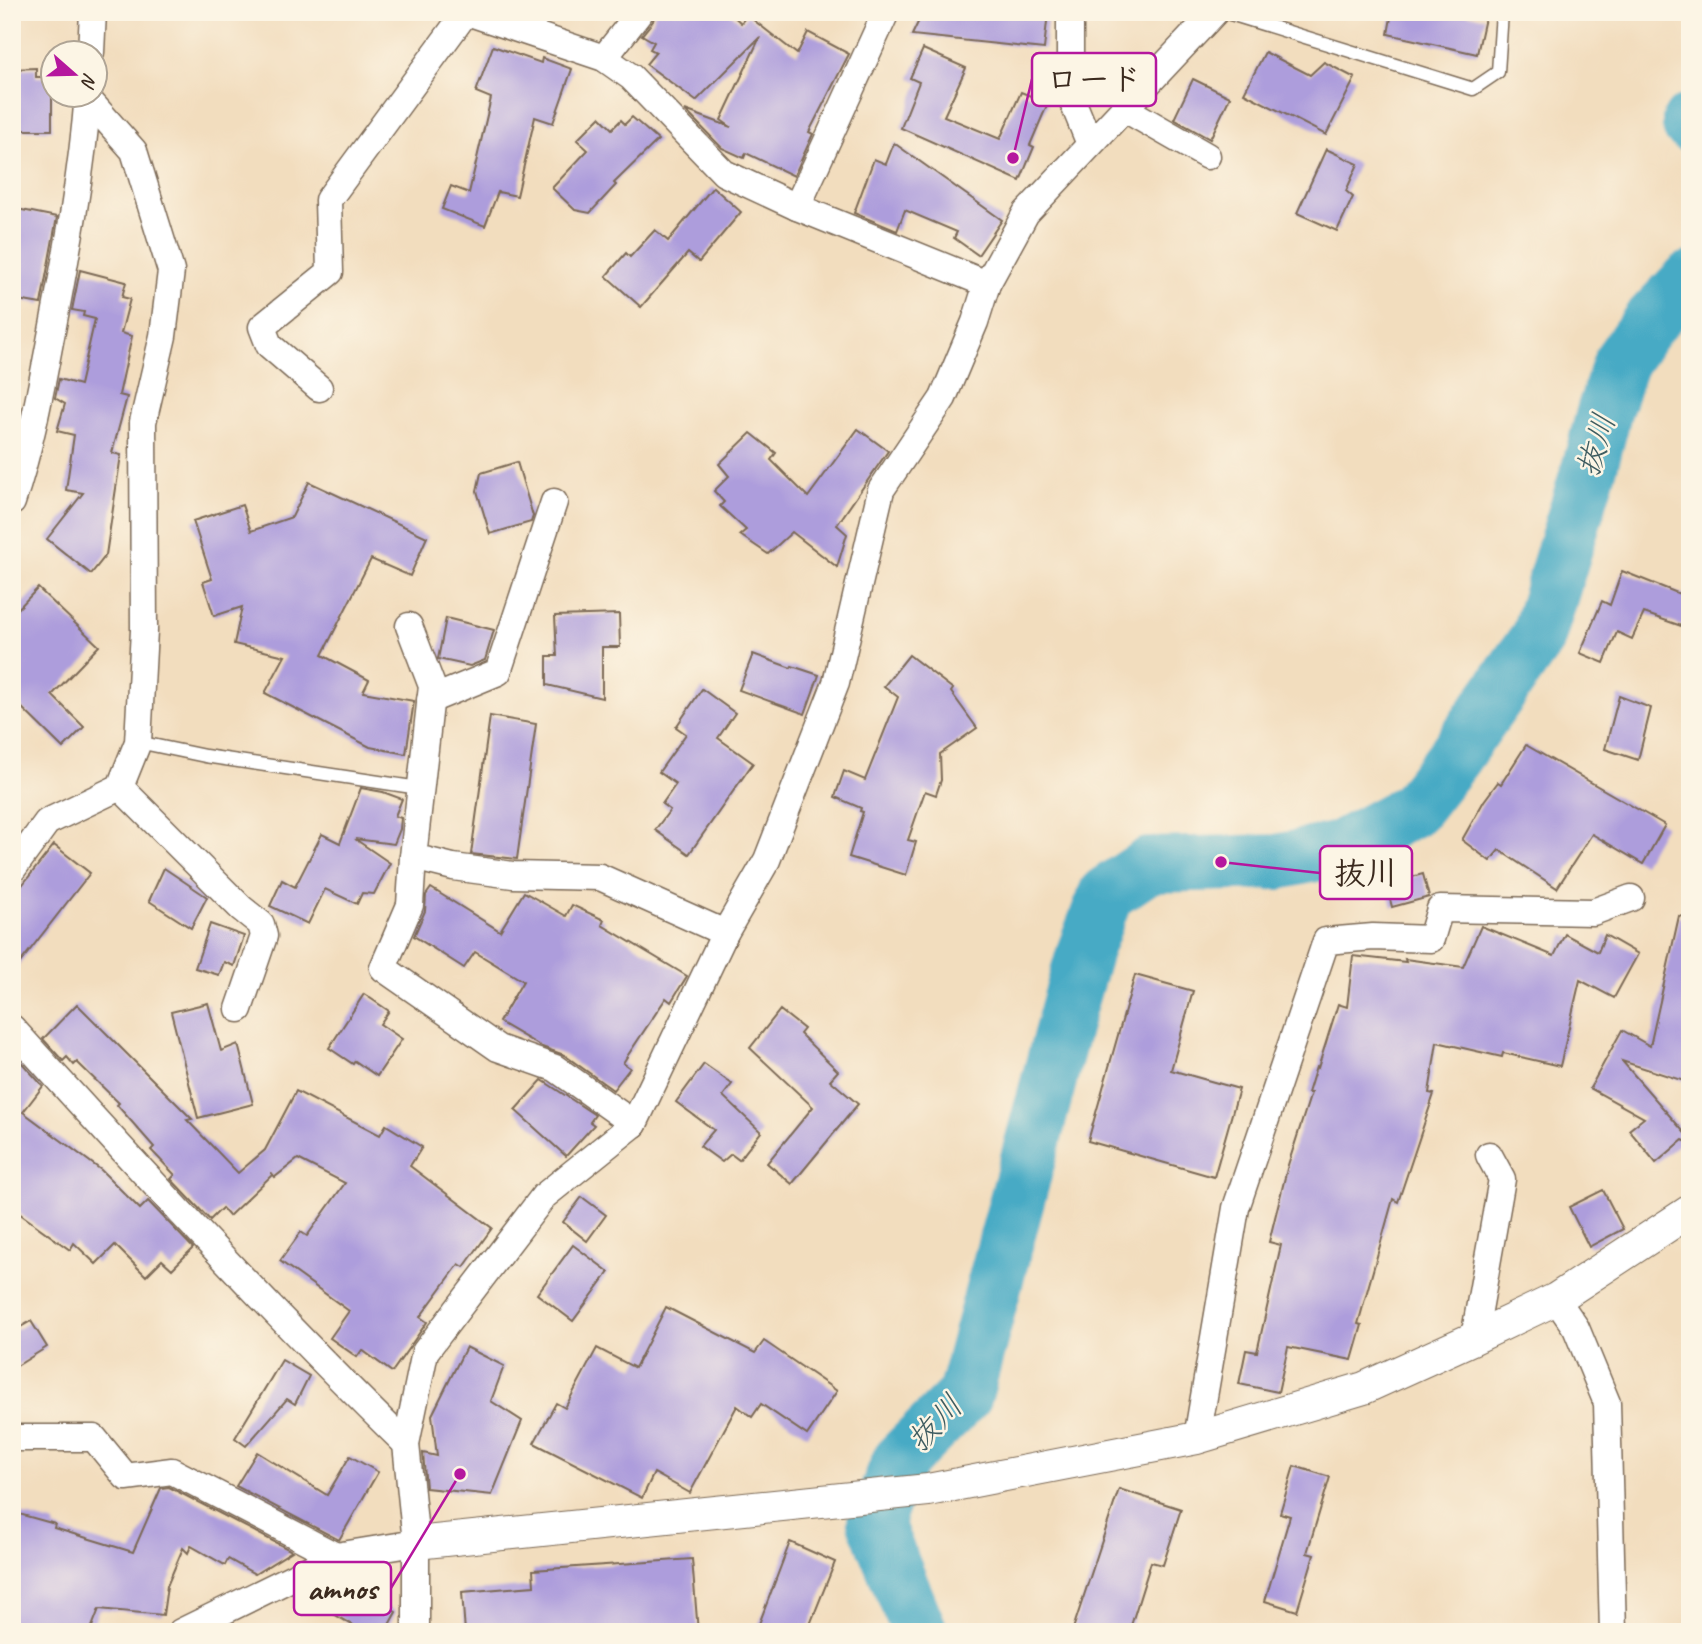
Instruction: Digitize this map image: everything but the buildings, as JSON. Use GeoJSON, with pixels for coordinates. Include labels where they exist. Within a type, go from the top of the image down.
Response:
{"type":"FeatureCollection","features":[{"type":"Feature","properties":{"kind":"street"},"geometry":{"type":"LineString","coordinates":[[92,38],[93,12]]}},
{"type":"Feature","properties":{"kind":"street"},"geometry":{"type":"LineString","coordinates":[[319,388],[269,345],[262,327],[330,272],[328,200],[466,12],[604,58],[631,77],[724,173],[797,207],[987,284]]}},
{"type":"Feature","properties":{"kind":"street"},"geometry":{"type":"LineString","coordinates":[[604,58],[640,12]]}},
{"type":"Feature","properties":{"kind":"street"},"geometry":{"type":"LineString","coordinates":[[797,207],[886,12]]}},
{"type":"Feature","properties":{"kind":"street"},"geometry":{"type":"LineString","coordinates":[[416,1632],[416,1543],[406,1444],[425,1352],[544,1196],[634,1124],[725,933],[766,860],[836,683],[881,490],[943,398],[975,322],[987,284],[1026,213],[1215,12]]}},
{"type":"Feature","properties":{"kind":"street"},"geometry":{"type":"LineString","coordinates":[[1070,21],[1070,95],[1090,144]]}},
{"type":"Feature","properties":{"kind":"street"},"geometry":{"type":"LineString","coordinates":[[12,502],[21,477],[24,412],[77,199],[87,108]]}},
{"type":"Feature","properties":{"kind":"street"},"geometry":{"type":"LineString","coordinates":[[12,870],[47,822],[120,787],[138,742],[145,630],[143,422],[163,336],[171,271],[134,151],[97,108]]}},
{"type":"Feature","properties":{"kind":"street"},"geometry":{"type":"LineString","coordinates":[[1125,109],[1207,156]]}},
{"type":"Feature","properties":{"kind":"street"},"geometry":{"type":"LineString","coordinates":[[430,700],[498,672],[554,502]]}},
{"type":"Feature","properties":{"kind":"street"},"geometry":{"type":"LineString","coordinates":[[409,626],[432,686],[419,788],[410,905],[383,968],[498,1048],[555,1068],[634,1124]]}},
{"type":"Feature","properties":{"kind":"street"},"geometry":{"type":"LineString","coordinates":[[120,787],[261,925],[264,936],[239,1009]]}},
{"type":"Feature","properties":{"kind":"street"},"geometry":{"type":"LineString","coordinates":[[413,857],[453,867],[513,875],[600,877],[725,933]]}},
{"type":"Feature","properties":{"kind":"street"},"geometry":{"type":"LineString","coordinates":[[1197,1438],[1236,1208],[1326,941],[1373,937],[1431,939],[1440,909],[1593,912],[1632,898]]}},
{"type":"Feature","properties":{"kind":"street"},"geometry":{"type":"LineString","coordinates":[[12,1028],[130,1159],[322,1362],[406,1444]]}},
{"type":"Feature","properties":{"kind":"street"},"geometry":{"type":"LineString","coordinates":[[1474,1338],[1502,1179],[1489,1155]]}},
{"type":"Feature","properties":{"kind":"street"},"geometry":{"type":"LineString","coordinates":[[181,1632],[336,1556],[416,1543],[928,1490],[1197,1438],[1364,1388],[1474,1338],[1556,1299],[1690,1211]]}},
{"type":"Feature","properties":{"kind":"street"},"geometry":{"type":"LineString","coordinates":[[1556,1299],[1576,1328],[1607,1403],[1613,1632]]}},
{"type":"Feature","properties":{"kind":"street"},"geometry":{"type":"LineString","coordinates":[[12,1438],[94,1438],[126,1477],[172,1471],[336,1556]]}},
{"type":"Feature","properties":{"kind":"lane"},"geometry":{"type":"LineString","coordinates":[[1224,12],[1473,89],[1498,72],[1502,12]]}},
{"type":"Feature","properties":{"kind":"lane"},"geometry":{"type":"LineString","coordinates":[[138,742],[205,756],[419,788]]}},
{"type":"Feature","properties":{"kind":"waterway","name":"抜川"},"geometry":{"type":"LineString","coordinates":[[920,1632],[875,1522],[900,1460],[965,1395],[1068,1009],[1085,950],[1106,894],[1149,865],[1277,862],[1339,849],[1413,809],[1453,758],[1538,637],[1621,361],[1649,322],[1690,279]]}},
{"type":"Feature","properties":{"kind":"place","name":"ロード"},"geometry":{"type":"Point","coordinates":[1013,158]}},
{"type":"Feature","properties":{"kind":"place","name":"抜川"},"geometry":{"type":"Point","coordinates":[1221,862]}},
{"type":"Feature","properties":{"kind":"place","name":"amnos"},"geometry":{"type":"Point","coordinates":[460,1474]}}]}
